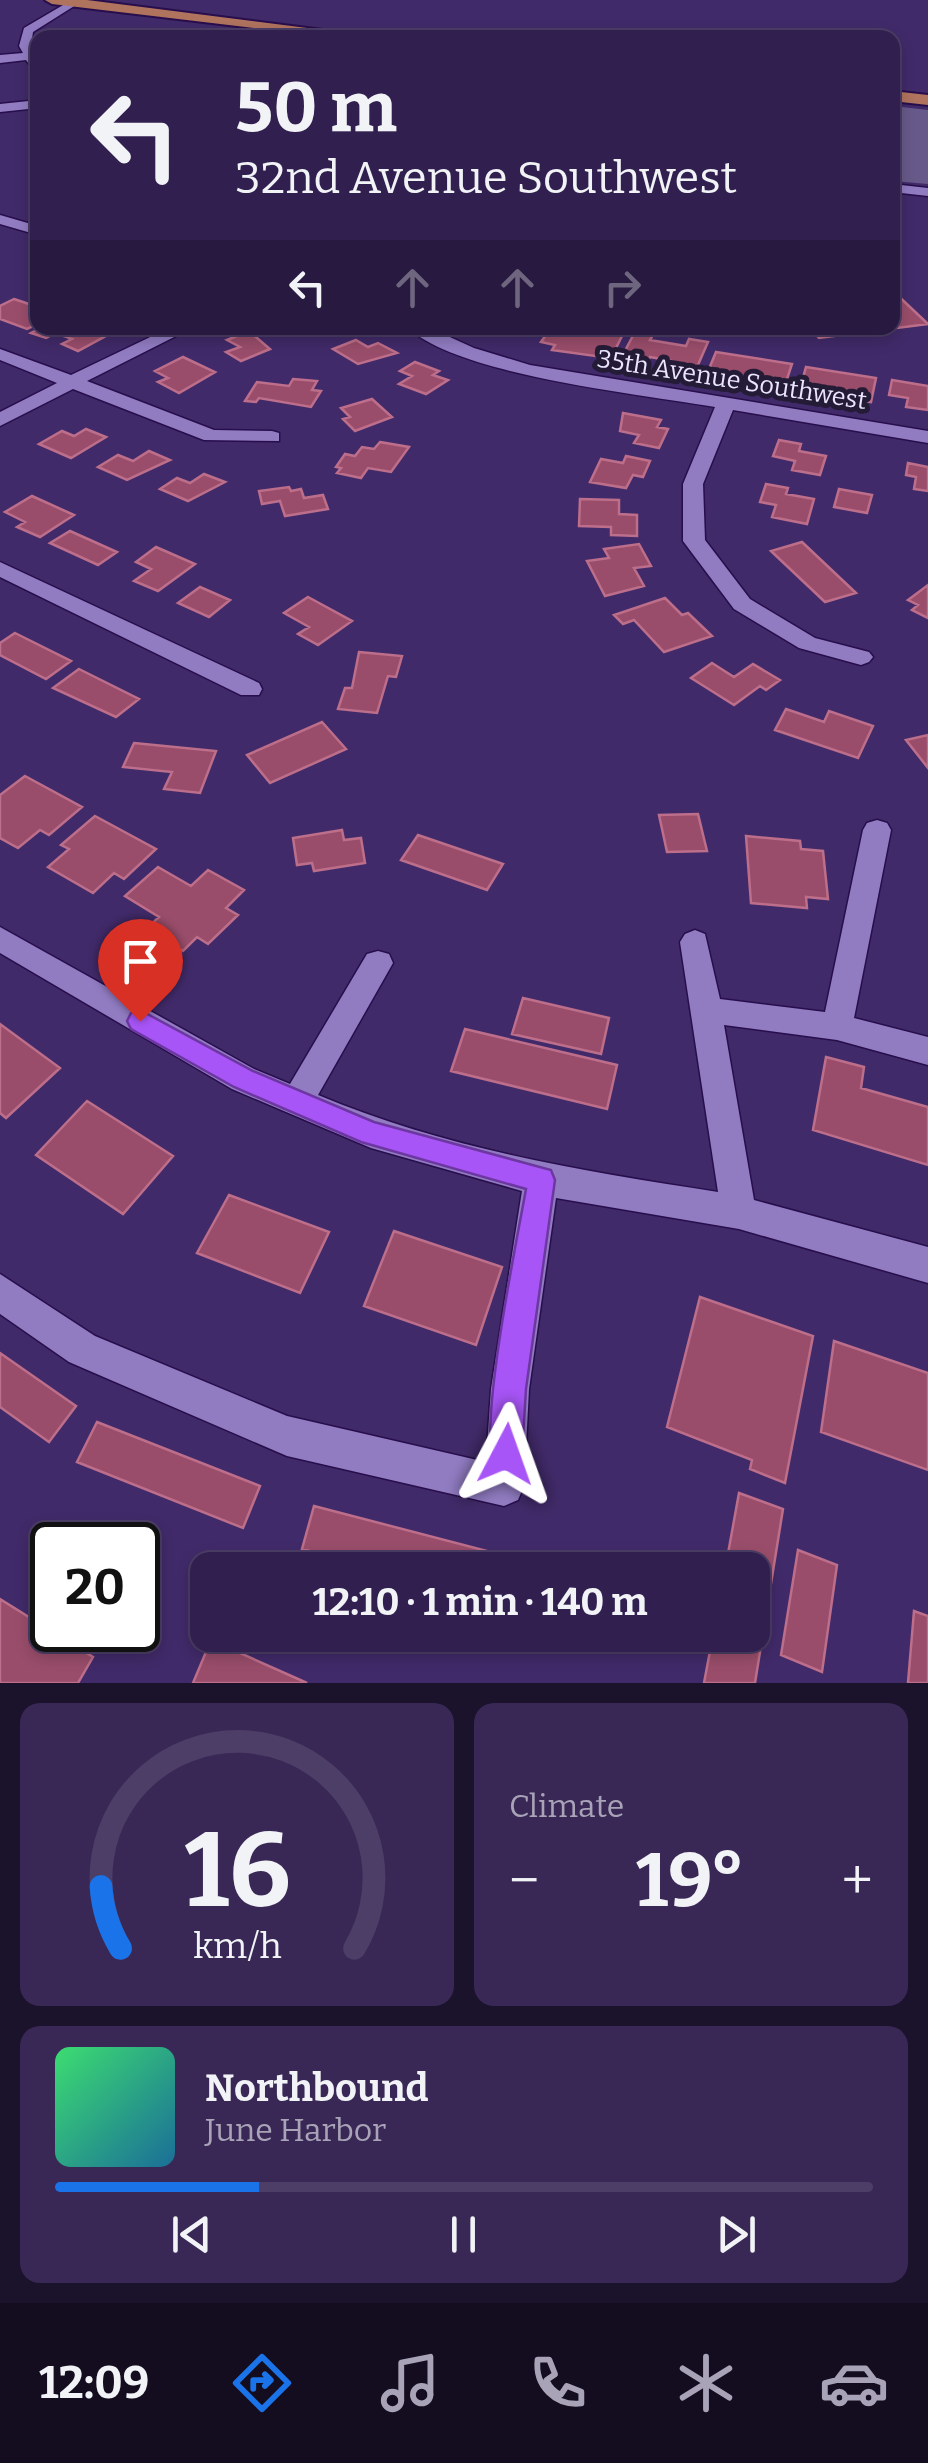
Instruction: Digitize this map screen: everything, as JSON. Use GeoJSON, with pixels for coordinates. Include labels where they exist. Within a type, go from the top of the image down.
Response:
{"type":"FeatureCollection","features":[{"type":"Feature","properties":{"kind":"main road"},"geometry":{"type":"LineString","coordinates":[[52,0],[309,30]]}},
{"type":"Feature","properties":{"kind":"main road"},"geometry":{"type":"LineString","coordinates":[[900,97],[928,100]]}},
{"type":"Feature","properties":{"kind":"street"},"geometry":{"type":"LineString","coordinates":[[30,52],[25,46],[28,30],[74,3]]}},
{"type":"Feature","properties":{"kind":"street"},"geometry":{"type":"LineString","coordinates":[[0,59],[30,56]]}},
{"type":"Feature","properties":{"kind":"street"},"geometry":{"type":"LineString","coordinates":[[0,108],[30,105]]}},
{"type":"Feature","properties":{"kind":"street"},"geometry":{"type":"LineString","coordinates":[[900,189],[928,192]]}},
{"type":"Feature","properties":{"kind":"street"},"geometry":{"type":"LineString","coordinates":[[0,219],[30,228]]}},
{"type":"Feature","properties":{"kind":"street"},"geometry":{"type":"LineString","coordinates":[[0,420],[167,335]]}},
{"type":"Feature","properties":{"kind":"street","name":"35th Avenue Southwest"},"geometry":{"type":"LineString","coordinates":[[432,335],[468,352],[528,370],[928,436]]}},
{"type":"Feature","properties":{"kind":"street"},"geometry":{"type":"LineString","coordinates":[[0,354],[212,436],[272,438]]}},
{"type":"Feature","properties":{"kind":"street"},"geometry":{"type":"LineString","coordinates":[[726,403],[692,484],[694,541],[742,604],[807,643],[861,657]]}},
{"type":"Feature","properties":{"kind":"street"},"geometry":{"type":"LineString","coordinates":[[0,569],[250,689]]}},
{"type":"Feature","properties":{"kind":"street"},"geometry":{"type":"LineString","coordinates":[[838,1028],[876,830]]}},
{"type":"Feature","properties":{"kind":"street"},"geometry":{"type":"LineString","coordinates":[[0,939],[243,1079],[371,1133],[541,1180],[739,1212],[928,1265]]}},
{"type":"Feature","properties":{"kind":"street"},"geometry":{"type":"LineString","coordinates":[[695,942],[739,1212]]}},
{"type":"Feature","properties":{"kind":"street"},"geometry":{"type":"LineString","coordinates":[[297,1100],[378,963]]}},
{"type":"Feature","properties":{"kind":"street"},"geometry":{"type":"LineString","coordinates":[[706,1010],[838,1028],[928,1051]]}},
{"type":"Feature","properties":{"kind":"street"},"geometry":{"type":"LineString","coordinates":[[0,1292],[82,1349],[288,1436],[504,1486],[510,1389],[541,1180]]}},
{"type":"Feature","properties":{"kind":"shaded area"},"geometry":{"type":"Polygon","coordinates":[[[900,107],[928,110],[928,184],[900,182],[900,107]]]}},
{"type":"Feature","properties":{"kind":"building"},"geometry":{"type":"Polygon","coordinates":[[[900,298],[928,324],[900,328],[900,298]]]}},
{"type":"Feature","properties":{"kind":"building"},"geometry":{"type":"Polygon","coordinates":[[[14,299],[30,304],[30,328],[0,319],[0,306],[14,299]]]}},
{"type":"Feature","properties":{"kind":"building"},"geometry":{"type":"Polygon","coordinates":[[[61,335],[108,335],[78,351],[62,344],[72,339],[61,335]]]}},
{"type":"Feature","properties":{"kind":"building"},"geometry":{"type":"Polygon","coordinates":[[[254,335],[270,349],[241,361],[226,352],[240,347],[227,340],[254,335]]]}},
{"type":"Feature","properties":{"kind":"building"},"geometry":{"type":"Polygon","coordinates":[[[546,335],[622,335],[613,354],[597,351],[595,356],[552,350],[555,345],[541,342],[546,335]]]}},
{"type":"Feature","properties":{"kind":"building"},"geometry":{"type":"Polygon","coordinates":[[[633,335],[653,335],[650,340],[686,346],[689,339],[708,342],[694,374],[667,370],[671,361],[650,357],[645,367],[619,362],[633,335]]]}},
{"type":"Feature","properties":{"kind":"building"},"geometry":{"type":"Polygon","coordinates":[[[356,340],[368,347],[378,343],[397,353],[358,364],[333,349],[356,340]]]}},
{"type":"Feature","properties":{"kind":"building"},"geometry":{"type":"Polygon","coordinates":[[[716,352],[792,364],[784,388],[706,376],[716,352]]]}},
{"type":"Feature","properties":{"kind":"building"},"geometry":{"type":"Polygon","coordinates":[[[183,357],[215,372],[179,393],[158,382],[168,378],[155,371],[183,357]]]}},
{"type":"Feature","properties":{"kind":"building"},"geometry":{"type":"Polygon","coordinates":[[[415,362],[439,371],[433,375],[448,380],[426,394],[399,384],[412,376],[400,371],[415,362]]]}},
{"type":"Feature","properties":{"kind":"building"},"geometry":{"type":"Polygon","coordinates":[[[806,367],[876,378],[871,402],[850,399],[852,391],[822,387],[820,395],[799,392],[806,367]]]}},
{"type":"Feature","properties":{"kind":"building"},"geometry":{"type":"Polygon","coordinates":[[[293,379],[317,381],[312,390],[321,391],[311,407],[259,398],[256,402],[245,401],[257,382],[289,386],[293,379]]]}},
{"type":"Feature","properties":{"kind":"building"},"geometry":{"type":"Polygon","coordinates":[[[892,380],[928,386],[928,410],[906,407],[908,398],[889,395],[892,380]]]}},
{"type":"Feature","properties":{"kind":"building"},"geometry":{"type":"Polygon","coordinates":[[[372,399],[392,417],[355,431],[343,419],[350,417],[341,408],[372,399]]]}},
{"type":"Feature","properties":{"kind":"building"},"geometry":{"type":"Polygon","coordinates":[[[623,413],[661,420],[657,427],[668,429],[659,448],[634,443],[639,435],[620,431],[623,413]]]}},
{"type":"Feature","properties":{"kind":"building"},"geometry":{"type":"Polygon","coordinates":[[[86,429],[106,437],[71,458],[39,444],[62,431],[74,436],[86,429]]]}},
{"type":"Feature","properties":{"kind":"building"},"geometry":{"type":"Polygon","coordinates":[[[779,440],[801,444],[799,451],[826,456],[820,475],[792,470],[795,461],[773,456],[779,440]]]}},
{"type":"Feature","properties":{"kind":"building"},"geometry":{"type":"Polygon","coordinates":[[[380,442],[409,447],[391,472],[368,468],[361,478],[337,473],[341,468],[336,467],[345,454],[355,456],[362,447],[374,449],[380,442]]]}},
{"type":"Feature","properties":{"kind":"building"},"geometry":{"type":"Polygon","coordinates":[[[149,451],[170,460],[127,480],[98,467],[118,455],[133,461],[149,451]]]}},
{"type":"Feature","properties":{"kind":"building"},"geometry":{"type":"Polygon","coordinates":[[[626,456],[650,461],[643,477],[633,475],[626,488],[590,482],[601,459],[623,463],[626,456]]]}},
{"type":"Feature","properties":{"kind":"building"},"geometry":{"type":"Polygon","coordinates":[[[908,463],[928,467],[928,491],[914,489],[916,477],[906,475],[908,463]]]}},
{"type":"Feature","properties":{"kind":"building"},"geometry":{"type":"Polygon","coordinates":[[[204,474],[225,482],[188,501],[160,489],[177,478],[190,483],[204,474]]]}},
{"type":"Feature","properties":{"kind":"building"},"geometry":{"type":"Polygon","coordinates":[[[766,484],[788,488],[786,494],[814,499],[807,524],[772,517],[776,505],[760,502],[766,484]]]}},
{"type":"Feature","properties":{"kind":"building"},"geometry":{"type":"Polygon","coordinates":[[[289,487],[291,491],[301,489],[304,498],[323,495],[328,509],[285,516],[280,501],[262,504],[259,491],[289,487]]]}},
{"type":"Feature","properties":{"kind":"building"},"geometry":{"type":"Polygon","coordinates":[[[839,489],[872,495],[867,513],[834,507],[839,489]]]}},
{"type":"Feature","properties":{"kind":"building"},"geometry":{"type":"Polygon","coordinates":[[[32,496],[74,515],[40,537],[17,527],[25,522],[5,512],[32,496]]]}},
{"type":"Feature","properties":{"kind":"building"},"geometry":{"type":"Polygon","coordinates":[[[580,499],[619,500],[619,514],[637,515],[637,536],[611,535],[611,527],[579,526],[580,499]]]}},
{"type":"Feature","properties":{"kind":"building"},"geometry":{"type":"Polygon","coordinates":[[[70,531],[117,552],[98,565],[50,543],[70,531]]]}},
{"type":"Feature","properties":{"kind":"building"},"geometry":{"type":"Polygon","coordinates":[[[802,542],[856,593],[825,602],[771,551],[802,542]]]}},
{"type":"Feature","properties":{"kind":"building"},"geometry":{"type":"Polygon","coordinates":[[[639,544],[651,566],[634,568],[644,586],[605,596],[587,561],[609,558],[604,549],[639,544]]]}},
{"type":"Feature","properties":{"kind":"building"},"geometry":{"type":"Polygon","coordinates":[[[156,547],[195,564],[158,591],[134,581],[151,569],[136,562],[156,547]]]}},
{"type":"Feature","properties":{"kind":"building"},"geometry":{"type":"Polygon","coordinates":[[[928,585],[928,618],[912,610],[918,605],[908,600],[928,585]]]}},
{"type":"Feature","properties":{"kind":"building"},"geometry":{"type":"Polygon","coordinates":[[[200,587],[230,600],[209,617],[178,603],[200,587]]]}},
{"type":"Feature","properties":{"kind":"building"},"geometry":{"type":"Polygon","coordinates":[[[308,597],[352,621],[318,645],[298,634],[309,627],[284,613],[308,597]]]}},
{"type":"Feature","properties":{"kind":"building"},"geometry":{"type":"Polygon","coordinates":[[[665,598],[712,636],[664,652],[634,620],[623,624],[614,615],[665,598]]]}},
{"type":"Feature","properties":{"kind":"building"},"geometry":{"type":"Polygon","coordinates":[[[15,633],[71,661],[46,679],[0,655],[0,643],[15,633]]]}},
{"type":"Feature","properties":{"kind":"building"},"geometry":{"type":"Polygon","coordinates":[[[359,652],[402,656],[396,677],[388,676],[377,713],[338,709],[345,688],[352,688],[359,652]]]}},
{"type":"Feature","properties":{"kind":"building"},"geometry":{"type":"Polygon","coordinates":[[[712,663],[734,677],[753,664],[780,680],[766,690],[760,686],[734,705],[691,678],[712,663]]]}},
{"type":"Feature","properties":{"kind":"building"},"geometry":{"type":"Polygon","coordinates":[[[79,669],[139,699],[116,717],[53,688],[79,669]]]}},
{"type":"Feature","properties":{"kind":"building"},"geometry":{"type":"Polygon","coordinates":[[[786,709],[824,722],[829,711],[873,726],[858,758],[775,730],[786,709]]]}},
{"type":"Feature","properties":{"kind":"building"},"geometry":{"type":"Polygon","coordinates":[[[322,722],[346,749],[270,783],[247,755],[322,722]]]}},
{"type":"Feature","properties":{"kind":"building"},"geometry":{"type":"Polygon","coordinates":[[[928,735],[928,768],[906,740],[928,735]]]}},
{"type":"Feature","properties":{"kind":"building"},"geometry":{"type":"Polygon","coordinates":[[[134,743],[216,751],[200,793],[164,789],[172,772],[123,767],[134,743]]]}},
{"type":"Feature","properties":{"kind":"building"},"geometry":{"type":"Polygon","coordinates":[[[25,776],[82,807],[49,835],[40,830],[18,848],[0,838],[0,795],[25,776]]]}},
{"type":"Feature","properties":{"kind":"building"},"geometry":{"type":"Polygon","coordinates":[[[698,814],[707,851],[667,852],[659,815],[698,814]]]}},
{"type":"Feature","properties":{"kind":"building"},"geometry":{"type":"Polygon","coordinates":[[[95,816],[156,849],[124,879],[114,873],[93,893],[48,867],[69,849],[61,845],[95,816]]]}},
{"type":"Feature","properties":{"kind":"building"},"geometry":{"type":"Polygon","coordinates":[[[342,830],[344,840],[361,838],[365,863],[314,871],[312,863],[297,865],[293,838],[342,830]]]}},
{"type":"Feature","properties":{"kind":"building"},"geometry":{"type":"Polygon","coordinates":[[[418,835],[503,864],[487,890],[401,860],[418,835]]]}},
{"type":"Feature","properties":{"kind":"building"},"geometry":{"type":"Polygon","coordinates":[[[746,836],[800,841],[801,849],[823,851],[828,899],[806,897],[807,908],[751,903],[746,836]]]}},
{"type":"Feature","properties":{"kind":"building"},"geometry":{"type":"Polygon","coordinates":[[[158,867],[191,886],[208,870],[244,890],[226,908],[238,915],[208,944],[197,937],[183,951],[146,929],[159,917],[125,896],[158,867]]]}},
{"type":"Feature","properties":{"kind":"building"},"geometry":{"type":"Polygon","coordinates":[[[523,998],[609,1018],[601,1054],[512,1034],[523,998]]]}},
{"type":"Feature","properties":{"kind":"building"},"geometry":{"type":"Polygon","coordinates":[[[0,1024],[60,1068],[6,1118],[0,1113],[0,1024]]]}},
{"type":"Feature","properties":{"kind":"building"},"geometry":{"type":"Polygon","coordinates":[[[465,1029],[617,1065],[607,1109],[451,1071],[465,1029]]]}},
{"type":"Feature","properties":{"kind":"building"},"geometry":{"type":"Polygon","coordinates":[[[826,1057],[864,1067],[861,1088],[928,1107],[928,1165],[813,1130],[826,1057]]]}},
{"type":"Feature","properties":{"kind":"building"},"geometry":{"type":"Polygon","coordinates":[[[87,1101],[173,1156],[123,1214],[36,1155],[87,1101]]]}},
{"type":"Feature","properties":{"kind":"building"},"geometry":{"type":"Polygon","coordinates":[[[229,1195],[329,1232],[300,1293],[197,1253],[229,1195]]]}},
{"type":"Feature","properties":{"kind":"building"},"geometry":{"type":"Polygon","coordinates":[[[394,1231],[502,1267],[476,1345],[364,1306],[394,1231]]]}},
{"type":"Feature","properties":{"kind":"building"},"geometry":{"type":"Polygon","coordinates":[[[700,1297],[813,1336],[785,1483],[750,1469],[752,1460],[667,1427],[700,1297]]]}},
{"type":"Feature","properties":{"kind":"building"},"geometry":{"type":"Polygon","coordinates":[[[834,1341],[928,1373],[928,1470],[821,1432],[834,1341]]]}},
{"type":"Feature","properties":{"kind":"building"},"geometry":{"type":"Polygon","coordinates":[[[0,1353],[76,1406],[49,1442],[0,1407],[0,1353]]]}},
{"type":"Feature","properties":{"kind":"building"},"geometry":{"type":"Polygon","coordinates":[[[97,1422],[260,1486],[243,1528],[77,1462],[97,1422]]]}},
{"type":"Feature","properties":{"kind":"building"},"geometry":{"type":"Polygon","coordinates":[[[739,1493],[783,1509],[770,1590],[770,1552],[728,1552],[739,1493]]]}},
{"type":"Feature","properties":{"kind":"building"},"geometry":{"type":"Polygon","coordinates":[[[314,1506],[491,1552],[313,1552],[302,1549],[314,1506]]]}},
{"type":"Feature","properties":{"kind":"building"},"geometry":{"type":"Polygon","coordinates":[[[798,1550],[837,1565],[822,1672],[781,1655],[798,1550]]]}},
{"type":"Feature","properties":{"kind":"building"},"geometry":{"type":"Polygon","coordinates":[[[0,1599],[30,1618],[30,1652],[85,1652],[93,1657],[78,1683],[0,1683],[0,1599]]]}},
{"type":"Feature","properties":{"kind":"building"},"geometry":{"type":"Polygon","coordinates":[[[914,1611],[928,1616],[928,1683],[908,1683],[914,1611]]]}},
{"type":"Feature","properties":{"kind":"building"},"geometry":{"type":"Polygon","coordinates":[[[206,1652],[238,1652],[307,1683],[193,1683],[206,1652]]]}},
{"type":"Feature","properties":{"kind":"building"},"geometry":{"type":"Polygon","coordinates":[[[710,1652],[760,1652],[755,1683],[704,1683],[710,1652]]]}},
{"type":"Feature","properties":{"kind":"route"},"geometry":{"type":"LineString","coordinates":[[140,1021],[243,1079],[371,1133],[541,1180],[510,1389],[506,1454]]}}]}
